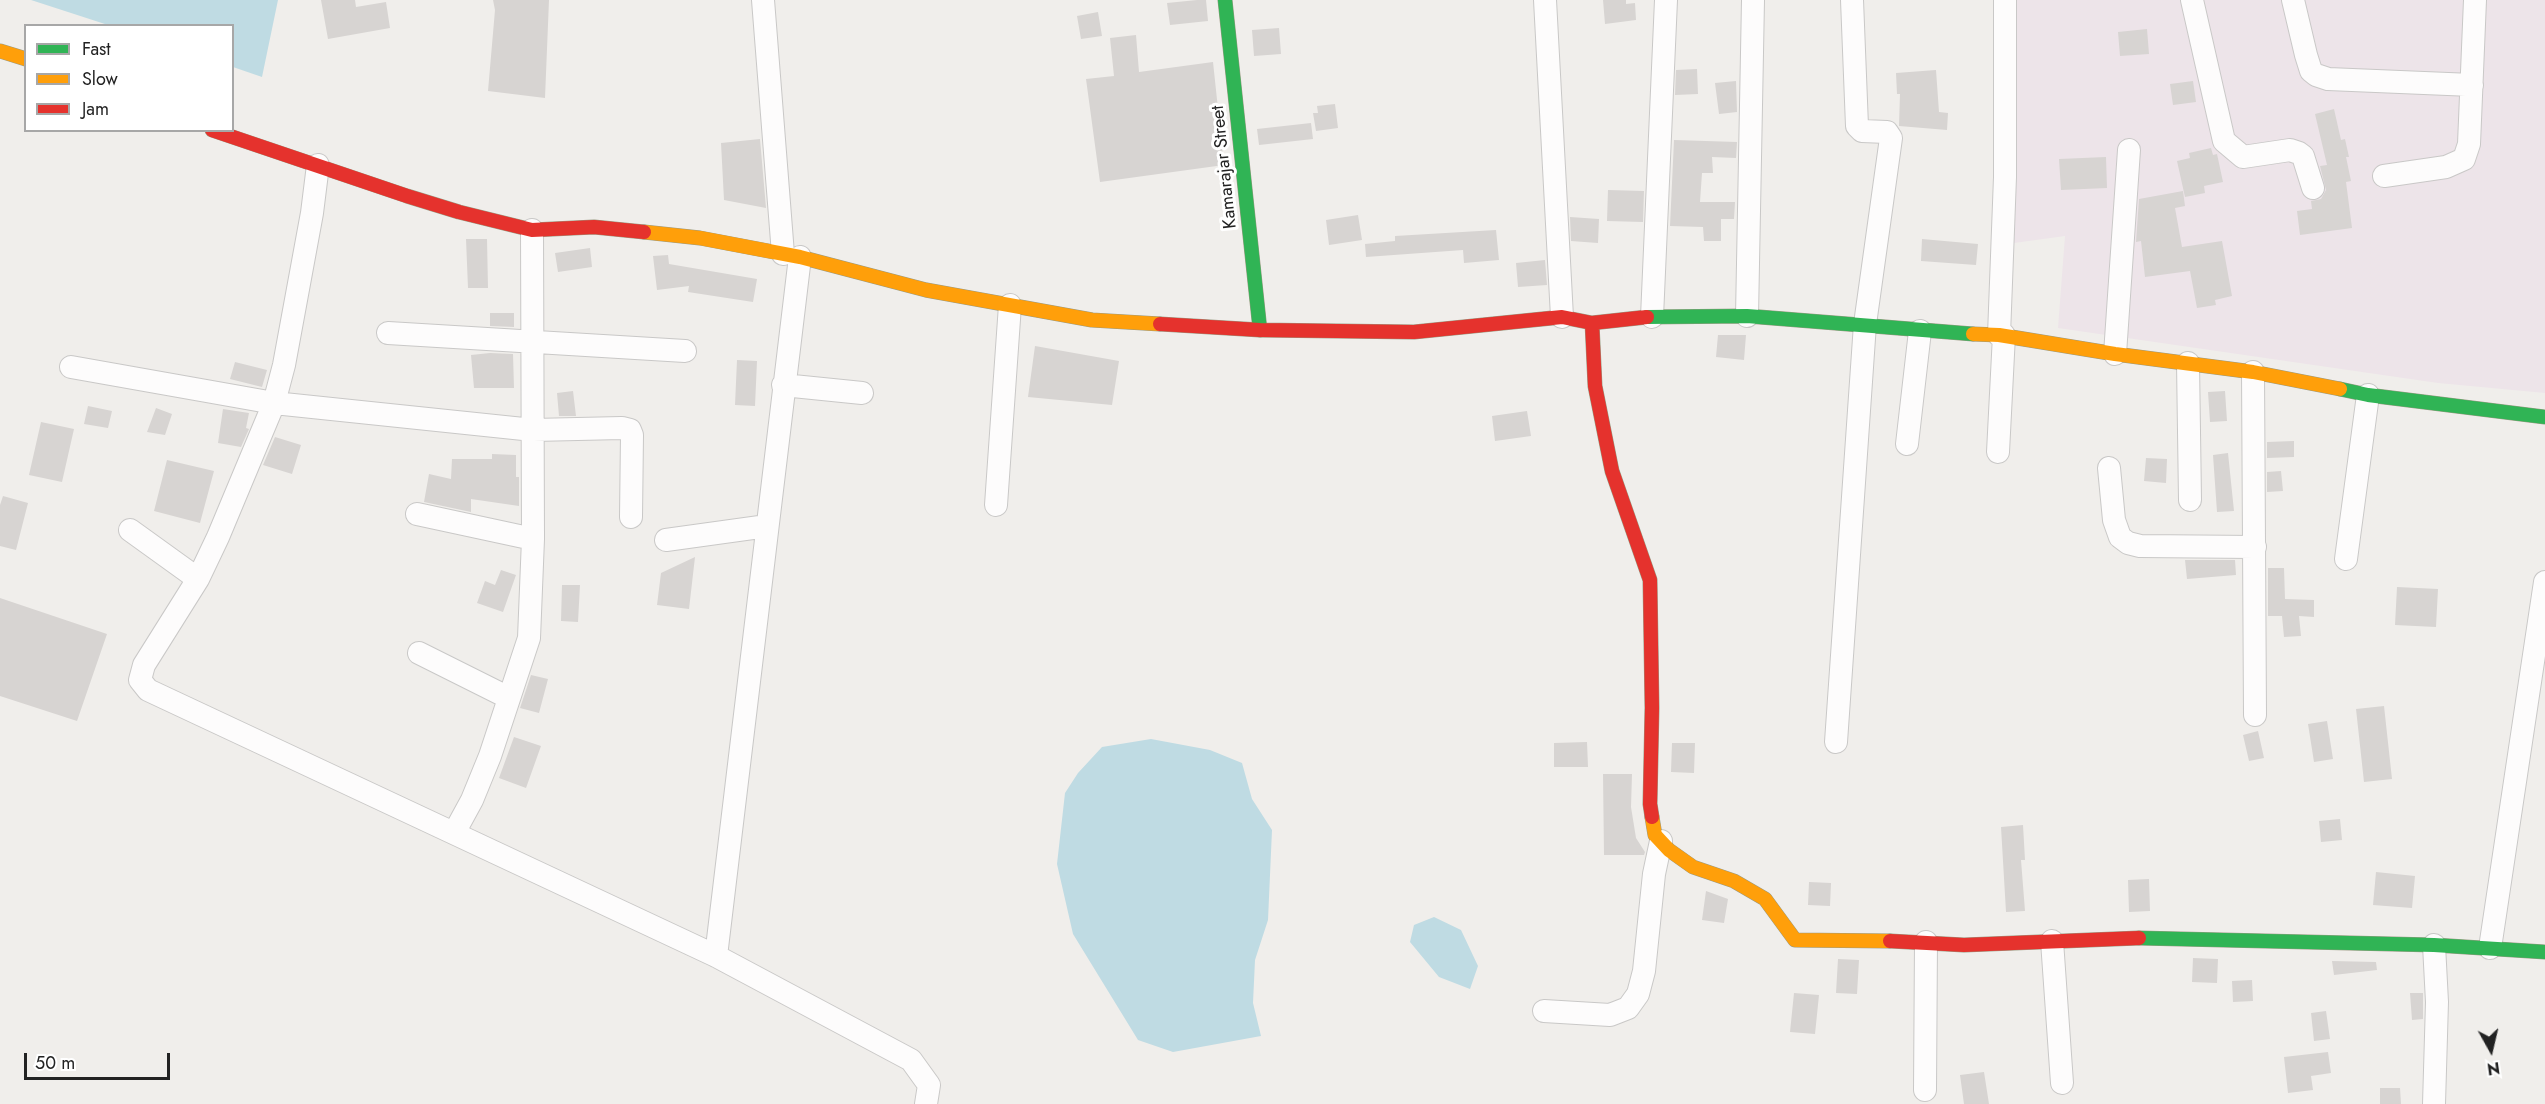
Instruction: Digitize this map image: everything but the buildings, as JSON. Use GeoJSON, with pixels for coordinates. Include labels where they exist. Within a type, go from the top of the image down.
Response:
{"type":"FeatureCollection","features":[{"type":"Feature","properties":{"kind":"street"},"geometry":{"type":"LineString","coordinates":[[716,956],[783,385],[791,256],[764,0]]}},
{"type":"Feature","properties":{"kind":"street","name":"Kamarajar Street"},"geometry":{"type":"LineString","coordinates":[[1225,0],[1260,330]]}},
{"type":"Feature","properties":{"kind":"street"},"geometry":{"type":"LineString","coordinates":[[1545,0],[1562,317]]}},
{"type":"Feature","properties":{"kind":"street"},"geometry":{"type":"LineString","coordinates":[[1652,317],[1666,0]]}},
{"type":"Feature","properties":{"kind":"street"},"geometry":{"type":"LineString","coordinates":[[1747,316],[1753,0]]}},
{"type":"Feature","properties":{"kind":"street"},"geometry":{"type":"LineString","coordinates":[[1836,742],[1865,324],[1891,138],[1887,132],[1862,131],[1857,126],[1852,0]]}},
{"type":"Feature","properties":{"kind":"street"},"geometry":{"type":"LineString","coordinates":[[1998,452],[2005,177],[2005,0]]}},
{"type":"Feature","properties":{"kind":"street"},"geometry":{"type":"LineString","coordinates":[[2192,0],[2224,141],[2243,157],[2290,150],[2299,153],[2303,156],[2313,188]]}},
{"type":"Feature","properties":{"kind":"street"},"geometry":{"type":"LineString","coordinates":[[2293,0],[2306,55],[2311,71],[2316,75],[2328,79],[2472,85]]}},
{"type":"Feature","properties":{"kind":"street"},"geometry":{"type":"LineString","coordinates":[[2384,176],[2446,167],[2464,159],[2469,144],[2475,0]]}},
{"type":"Feature","properties":{"kind":"street"},"geometry":{"type":"LineString","coordinates":[[0,51],[24,58]]}},
{"type":"Feature","properties":{"kind":"street"},"geometry":{"type":"LineString","coordinates":[[218,132],[428,203],[532,230],[594,227],[659,233],[791,256],[926,290],[1092,320],[1260,330],[1414,332],[1562,317],[1592,323],[1652,317],[1747,316],[1865,324],[1920,331],[2002,335],[2115,354],[2253,372],[2368,395],[2545,417]]}},
{"type":"Feature","properties":{"kind":"street"},"geometry":{"type":"LineString","coordinates":[[2115,354],[2129,150]]}},
{"type":"Feature","properties":{"kind":"street"},"geometry":{"type":"LineString","coordinates":[[318,165],[312,213],[286,354],[274,403],[198,579],[144,665],[140,680],[148,690],[716,956],[911,1060],[929,1085],[927,1104]]}},
{"type":"Feature","properties":{"kind":"street"},"geometry":{"type":"LineString","coordinates":[[454,833],[472,800],[529,638],[533,538],[532,230]]}},
{"type":"Feature","properties":{"kind":"street"},"geometry":{"type":"LineString","coordinates":[[996,505],[1010,305]]}},
{"type":"Feature","properties":{"kind":"street"},"geometry":{"type":"LineString","coordinates":[[1592,323],[1595,386],[1612,471],[1650,580],[1652,708],[1650,804],[1655,835],[1693,867],[1734,881],[1765,899],[1795,940],[1926,942],[1964,945],[2127,938],[2434,945],[2545,952]]}},
{"type":"Feature","properties":{"kind":"street"},"geometry":{"type":"LineString","coordinates":[[1907,444],[1920,331]]}},
{"type":"Feature","properties":{"kind":"street"},"geometry":{"type":"LineString","coordinates":[[388,333],[685,351]]}},
{"type":"Feature","properties":{"kind":"street"},"geometry":{"type":"LineString","coordinates":[[2188,363],[2190,500]]}},
{"type":"Feature","properties":{"kind":"street"},"geometry":{"type":"LineString","coordinates":[[71,367],[274,403],[533,430],[622,428],[630,430],[632,435],[631,517]]}},
{"type":"Feature","properties":{"kind":"street"},"geometry":{"type":"LineString","coordinates":[[2253,372],[2255,715]]}},
{"type":"Feature","properties":{"kind":"street"},"geometry":{"type":"LineString","coordinates":[[783,385],[862,393]]}},
{"type":"Feature","properties":{"kind":"street"},"geometry":{"type":"LineString","coordinates":[[2346,559],[2368,395]]}},
{"type":"Feature","properties":{"kind":"street"},"geometry":{"type":"LineString","coordinates":[[2109,468],[2114,520],[2120,537],[2128,543],[2139,546],[2255,547]]}},
{"type":"Feature","properties":{"kind":"street"},"geometry":{"type":"LineString","coordinates":[[417,514],[533,538]]}},
{"type":"Feature","properties":{"kind":"street"},"geometry":{"type":"LineString","coordinates":[[666,540],[766,526]]}},
{"type":"Feature","properties":{"kind":"street"},"geometry":{"type":"LineString","coordinates":[[130,530],[198,579]]}},
{"type":"Feature","properties":{"kind":"street"},"geometry":{"type":"LineString","coordinates":[[2490,948],[2545,582]]}},
{"type":"Feature","properties":{"kind":"street"},"geometry":{"type":"LineString","coordinates":[[419,653],[509,698]]}},
{"type":"Feature","properties":{"kind":"street"},"geometry":{"type":"LineString","coordinates":[[1545,1011],[1610,1015],[1629,1008],[1638,994],[1644,971],[1654,874],[1661,841]]}},
{"type":"Feature","properties":{"kind":"street"},"geometry":{"type":"LineString","coordinates":[[2052,941],[2062,1083]]}},
{"type":"Feature","properties":{"kind":"street"},"geometry":{"type":"LineString","coordinates":[[1926,942],[1926,1090]]}},
{"type":"Feature","properties":{"kind":"street"},"geometry":{"type":"LineString","coordinates":[[2434,945],[2437,1013],[2434,1104]]}},
{"type":"Feature","properties":{"kind":"shaded area"},"geometry":{"type":"Polygon","coordinates":[[[2017,0],[2545,0],[2545,393],[2438,383],[2058,328],[2065,236],[2014,243],[2017,0]]]}},
{"type":"Feature","properties":{"kind":"water"},"geometry":{"type":"Polygon","coordinates":[[[31,0],[278,0],[262,77],[234,67],[234,24],[105,24],[31,0]]]}},
{"type":"Feature","properties":{"kind":"water"},"geometry":{"type":"Polygon","coordinates":[[[1151,739],[1210,750],[1242,763],[1252,799],[1272,830],[1268,920],[1255,960],[1253,1003],[1261,1036],[1173,1052],[1138,1040],[1073,934],[1057,864],[1065,793],[1078,773],[1102,747],[1151,739]]]}},
{"type":"Feature","properties":{"kind":"water"},"geometry":{"type":"Polygon","coordinates":[[[1434,917],[1461,930],[1478,966],[1470,989],[1439,977],[1410,942],[1414,925],[1434,917]]]}},
{"type":"Feature","properties":{"kind":"traffic: fast"},"geometry":{"type":"LineString","coordinates":[[1225,0],[1260,330]]}},
{"type":"Feature","properties":{"kind":"traffic: fast"},"geometry":{"type":"LineString","coordinates":[[1647,317],[1747,316],[1973,334]]}},
{"type":"Feature","properties":{"kind":"traffic: fast"},"geometry":{"type":"LineString","coordinates":[[2340,389],[2368,395],[2545,417]]}},
{"type":"Feature","properties":{"kind":"traffic: fast"},"geometry":{"type":"LineString","coordinates":[[2139,938],[2434,945],[2545,952]]}},
{"type":"Feature","properties":{"kind":"traffic: slow"},"geometry":{"type":"LineString","coordinates":[[0,51],[24,58]]}},
{"type":"Feature","properties":{"kind":"traffic: slow"},"geometry":{"type":"LineString","coordinates":[[644,232],[700,238],[800,257],[926,290],[1092,320],[1160,324]]}},
{"type":"Feature","properties":{"kind":"traffic: slow"},"geometry":{"type":"LineString","coordinates":[[1973,334],[1999,335],[2115,354],[2253,372],[2340,389]]}},
{"type":"Feature","properties":{"kind":"traffic: slow"},"geometry":{"type":"LineString","coordinates":[[1652,817],[1655,835],[1669,850],[1693,867],[1734,881],[1765,899],[1795,940],[1890,941]]}},
{"type":"Feature","properties":{"kind":"traffic: jam"},"geometry":{"type":"LineString","coordinates":[[218,132],[407,196],[532,230],[594,227],[644,232]]}},
{"type":"Feature","properties":{"kind":"traffic: jam"},"geometry":{"type":"LineString","coordinates":[[1160,324],[1260,330],[1414,332],[1562,317],[1592,323],[1647,317]]}},
{"type":"Feature","properties":{"kind":"traffic: jam"},"geometry":{"type":"LineString","coordinates":[[1592,323],[1595,386],[1612,471],[1650,580],[1652,708],[1650,804],[1652,817]]}},
{"type":"Feature","properties":{"kind":"traffic: jam"},"geometry":{"type":"LineString","coordinates":[[1890,941],[1964,945],[2139,938]]}}]}
